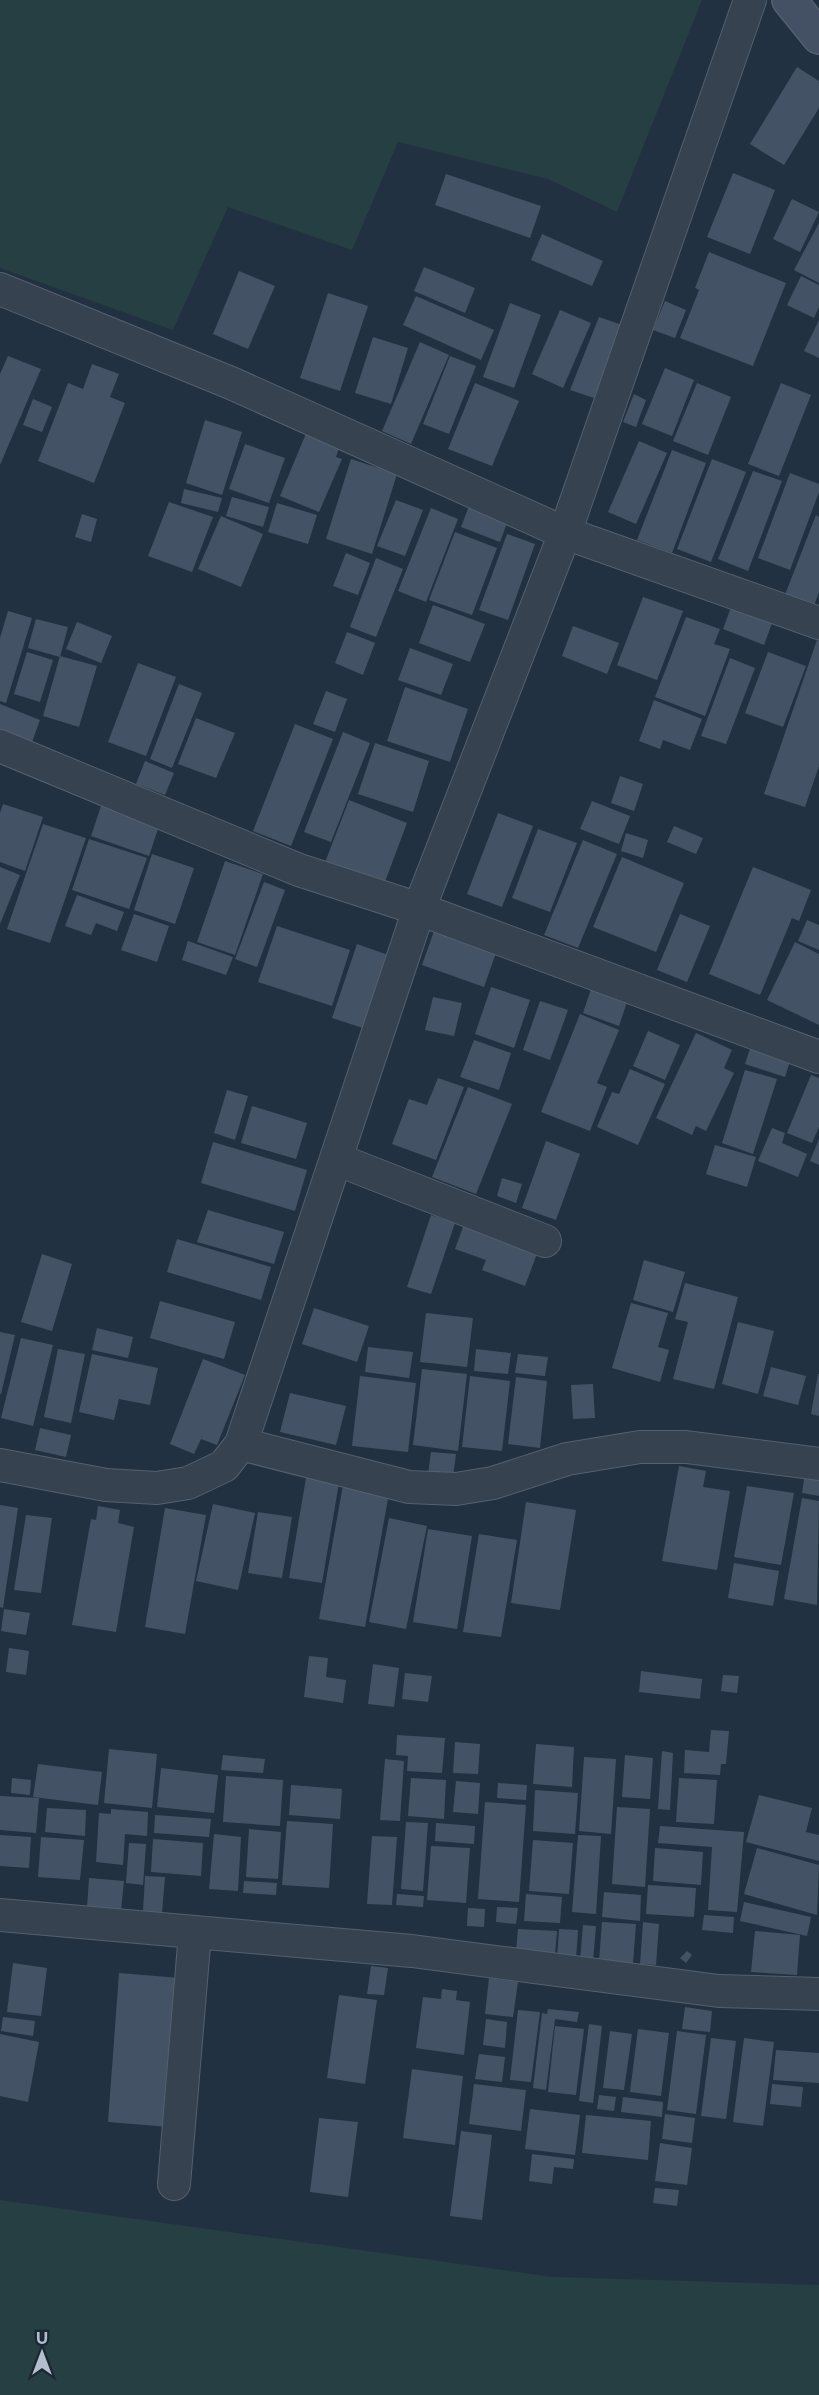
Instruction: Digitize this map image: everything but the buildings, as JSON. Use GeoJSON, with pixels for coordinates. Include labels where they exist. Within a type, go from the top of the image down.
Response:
{"type":"FeatureCollection","features":[{"type":"Feature","properties":{"kind":"street"},"geometry":{"type":"LineString","coordinates":[[0,1465],[106,1485],[157,1488],[188,1483],[225,1466],[242,1444],[419,909],[565,533],[750,0]]}},
{"type":"Feature","properties":{"kind":"street"},"geometry":{"type":"LineString","coordinates":[[789,0],[819,37]]}},
{"type":"Feature","properties":{"kind":"street"},"geometry":{"type":"LineString","coordinates":[[0,289],[231,383],[565,533],[819,623]]}},
{"type":"Feature","properties":{"kind":"street"},"geometry":{"type":"LineString","coordinates":[[0,746],[299,870],[419,909],[819,1057]]}},
{"type":"Feature","properties":{"kind":"street"},"geometry":{"type":"LineString","coordinates":[[336,1159],[545,1241]]}},
{"type":"Feature","properties":{"kind":"street"},"geometry":{"type":"LineString","coordinates":[[242,1444],[409,1487],[456,1489],[493,1483],[567,1459],[640,1447],[686,1447],[819,1464]]}},
{"type":"Feature","properties":{"kind":"street"},"geometry":{"type":"LineString","coordinates":[[0,1915],[412,1951],[719,1991],[819,1994]]}},
{"type":"Feature","properties":{"kind":"street"},"geometry":{"type":"LineString","coordinates":[[174,2184],[195,1932]]}},
{"type":"Feature","properties":{"kind":"green space"},"geometry":{"type":"Polygon","coordinates":[[[0,0],[702,0],[617,212],[548,179],[398,142],[352,250],[228,207],[173,330],[0,268],[0,0]]]}},
{"type":"Feature","properties":{"kind":"green space"},"geometry":{"type":"Polygon","coordinates":[[[0,2200],[553,2277],[819,2285],[819,2395],[0,2395],[0,2200]]]}}]}
